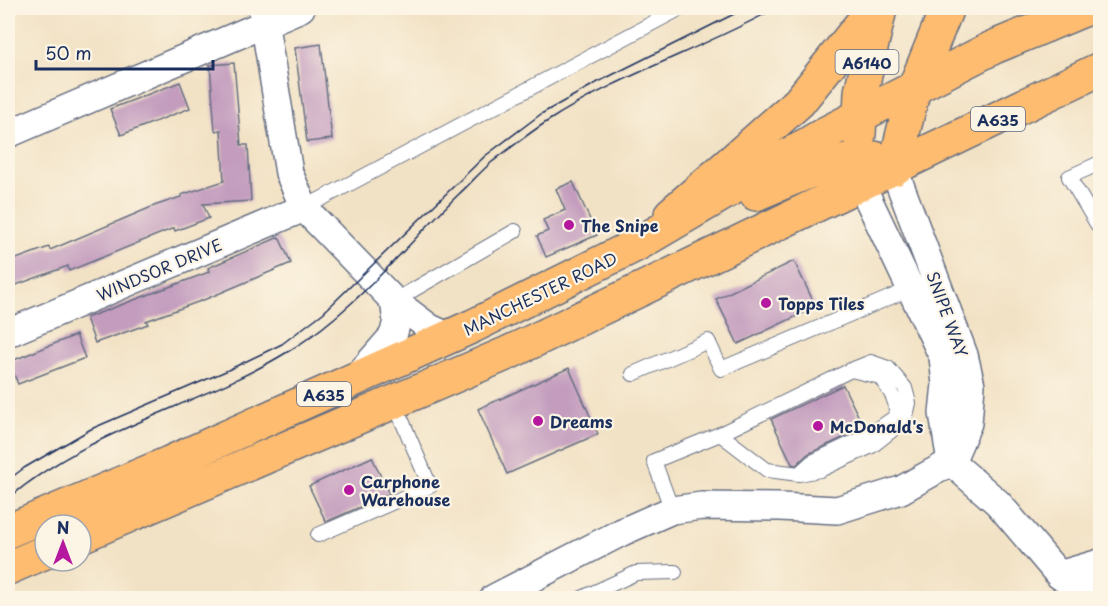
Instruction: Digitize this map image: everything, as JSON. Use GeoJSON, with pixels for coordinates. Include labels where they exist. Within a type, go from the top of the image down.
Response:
{"type":"FeatureCollection","features":[{"type":"Feature","properties":{"kind":"main road"},"geometry":{"type":"LineString","coordinates":[[636,245],[799,102],[874,8]]}},
{"type":"Feature","properties":{"kind":"main road","name":"A6140"},"geometry":{"type":"LineString","coordinates":[[861,171],[858,117],[861,92],[880,8]]}},
{"type":"Feature","properties":{"kind":"main road","name":"A6140"},"geometry":{"type":"LineString","coordinates":[[894,169],[914,88],[947,8]]}},
{"type":"Feature","properties":{"kind":"main road","name":"MANCHESTER ROAD"},"geometry":{"type":"LineString","coordinates":[[8,531],[169,463],[450,337],[636,245],[828,132],[994,47],[1088,8]]}},
{"type":"Feature","properties":{"kind":"main road","name":"A635"},"geometry":{"type":"LineString","coordinates":[[93,531],[508,353],[861,171],[894,169],[1101,69]]}},
{"type":"Feature","properties":{"kind":"main road"},"geometry":{"type":"LineString","coordinates":[[636,245],[819,167],[861,171]]}},
{"type":"Feature","properties":{"kind":"main road"},"geometry":{"type":"LineString","coordinates":[[8,568],[33,557]]}},
{"type":"Feature","properties":{"kind":"street"},"geometry":{"type":"LineString","coordinates":[[8,134],[263,15],[301,8]]}},
{"type":"Feature","properties":{"kind":"street"},"geometry":{"type":"LineString","coordinates":[[263,15],[289,173],[304,208],[394,301],[429,328],[450,337]]}},
{"type":"Feature","properties":{"kind":"street","name":"SNIPE WAY"},"geometry":{"type":"LineString","coordinates":[[894,169],[964,355],[970,385],[968,423],[951,462]]}},
{"type":"Feature","properties":{"kind":"street","name":"SNIPE WAY"},"geometry":{"type":"LineString","coordinates":[[861,171],[910,289],[942,357],[946,384],[943,413],[951,462]]}},
{"type":"Feature","properties":{"kind":"street","name":"WINDSOR DRIVE"},"geometry":{"type":"LineString","coordinates":[[13,331],[304,208]]}},
{"type":"Feature","properties":{"kind":"street"},"geometry":{"type":"LineString","coordinates":[[356,380],[393,336],[398,321],[394,301]]}},
{"type":"Feature","properties":{"kind":"street"},"geometry":{"type":"LineString","coordinates":[[494,598],[622,532],[672,510],[702,506],[837,510],[901,490],[951,462],[998,503],[1057,587]]}},
{"type":"Feature","properties":{"kind":"street"},"geometry":{"type":"LineString","coordinates":[[1057,587],[1101,563]]}},
{"type":"Feature","properties":{"kind":"street"},"geometry":{"type":"LineString","coordinates":[[1057,587],[1101,587]]}},
{"type":"Feature","properties":{"kind":"lane"},"geometry":{"type":"LineString","coordinates":[[304,208],[681,8]]}},
{"type":"Feature","properties":{"kind":"lane"},"geometry":{"type":"LineString","coordinates":[[1101,162],[1069,177],[1101,229]]}},
{"type":"Feature","properties":{"kind":"lane"},"geometry":{"type":"LineString","coordinates":[[394,301],[515,231]]}},
{"type":"Feature","properties":{"kind":"lane"},"geometry":{"type":"LineString","coordinates":[[633,374],[708,341],[721,369],[910,289]]}},
{"type":"Feature","properties":{"kind":"lane"},"geometry":{"type":"LineString","coordinates":[[672,510],[654,461],[720,434],[851,370],[871,362],[888,368],[905,388],[909,403],[905,420],[872,446],[820,470],[799,474],[767,470],[720,434]]}},
{"type":"Feature","properties":{"kind":"lane"},"geometry":{"type":"LineString","coordinates":[[318,535],[429,486],[394,402]]}},
{"type":"Feature","properties":{"kind":"lane"},"geometry":{"type":"LineString","coordinates":[[582,598],[636,573],[675,572]]}},
{"type":"Feature","properties":{"kind":"building"},"geometry":{"type":"Polygon","coordinates":[[[321,44],[332,139],[307,142],[295,48],[321,44]]]}},
{"type":"Feature","properties":{"kind":"building"},"geometry":{"type":"Polygon","coordinates":[[[234,63],[241,145],[248,145],[251,201],[203,204],[209,218],[175,231],[174,228],[69,271],[68,266],[8,288],[8,262],[49,247],[50,250],[181,197],[181,195],[224,181],[221,130],[215,131],[210,65],[234,63]]]}},
{"type":"Feature","properties":{"kind":"building"},"geometry":{"type":"Polygon","coordinates":[[[180,82],[190,108],[121,135],[110,109],[180,82]]]}},
{"type":"Feature","properties":{"kind":"building","name":"The Snipe"},"geometry":{"type":"Polygon","coordinates":[[[573,182],[597,235],[546,257],[537,236],[548,231],[543,220],[565,210],[556,189],[573,182]]]}},
{"type":"Feature","properties":{"kind":"building"},"geometry":{"type":"Polygon","coordinates":[[[279,237],[291,263],[206,299],[146,321],[148,324],[95,343],[86,318],[209,272],[208,268],[279,237]]]}},
{"type":"Feature","properties":{"kind":"building","name":"Topps Tiles"},"geometry":{"type":"Polygon","coordinates":[[[794,261],[816,307],[738,344],[716,299],[794,261]]]}},
{"type":"Feature","properties":{"kind":"building"},"geometry":{"type":"Polygon","coordinates":[[[76,335],[85,358],[18,384],[9,362],[76,335]]]}},
{"type":"Feature","properties":{"kind":"building","name":"Dreams"},"geometry":{"type":"Polygon","coordinates":[[[569,368],[598,434],[507,474],[478,409],[569,368]]]}},
{"type":"Feature","properties":{"kind":"building","name":"McDonald's"},"geometry":{"type":"Polygon","coordinates":[[[843,385],[864,428],[808,454],[796,465],[792,464],[771,419],[843,385]]]}},
{"type":"Feature","properties":{"kind":"building","name":"Carphone Warehouse"},"geometry":{"type":"Polygon","coordinates":[[[372,457],[389,494],[326,522],[309,486],[372,457]]]}},
{"type":"Feature","properties":{"kind":"tram line"},"geometry":{"type":"LineString","coordinates":[[8,480],[24,468],[91,429],[226,371],[282,344],[323,313],[485,156],[541,114],[598,82],[746,8]]}},
{"type":"Feature","properties":{"kind":"tram line"},"geometry":{"type":"LineString","coordinates":[[8,499],[40,475],[74,454],[254,371],[313,335],[357,298],[488,166],[548,121],[603,90],[776,8]]}},
{"type":"Feature","properties":{"kind":"place","name":"The Snipe"},"geometry":{"type":"Point","coordinates":[569,225]}},
{"type":"Feature","properties":{"kind":"place","name":"Topps Tiles"},"geometry":{"type":"Point","coordinates":[766,303]}},
{"type":"Feature","properties":{"kind":"place","name":"Dreams"},"geometry":{"type":"Point","coordinates":[538,421]}},
{"type":"Feature","properties":{"kind":"place","name":"McDonald's"},"geometry":{"type":"Point","coordinates":[818,426]}},
{"type":"Feature","properties":{"kind":"place","name":"Carphone Warehouse"},"geometry":{"type":"Point","coordinates":[349,490]}}]}
